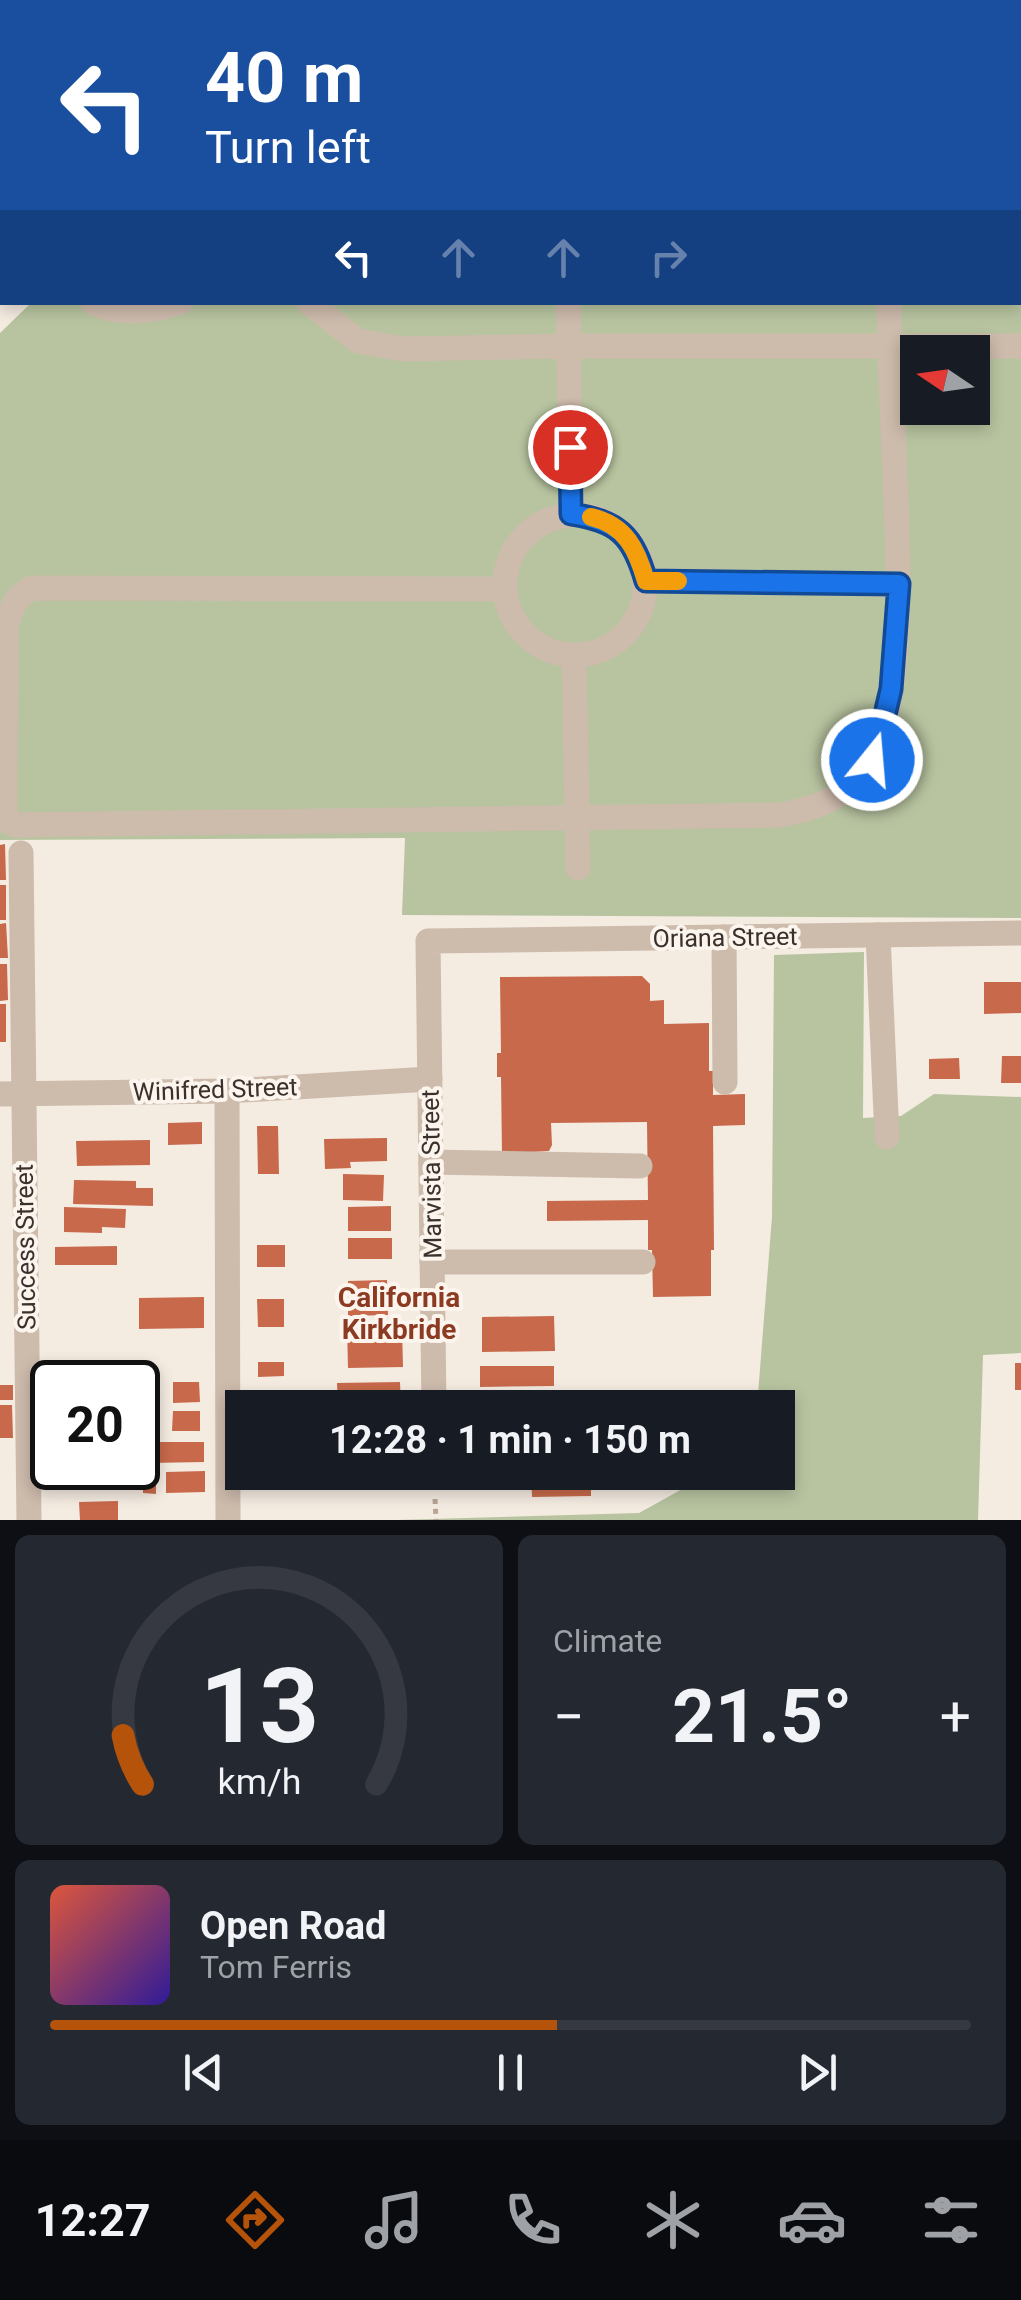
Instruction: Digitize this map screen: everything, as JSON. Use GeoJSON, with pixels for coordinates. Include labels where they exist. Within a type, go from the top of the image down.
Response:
{"type":"FeatureCollection","features":[{"type":"Feature","properties":{"kind":"street"},"geometry":{"type":"LineString","coordinates":[[98,305],[132,312],[166,305]]}},
{"type":"Feature","properties":{"kind":"street"},"geometry":{"type":"LineString","coordinates":[[312,305],[358,341],[403,349],[1021,346]]}},
{"type":"Feature","properties":{"kind":"street"},"geometry":{"type":"LineString","coordinates":[[568,305],[571,514]]}},
{"type":"Feature","properties":{"kind":"street"},"geometry":{"type":"LineString","coordinates":[[504,589],[32,588],[20,594],[6,628],[8,822],[16,825],[778,815],[812,808],[841,794],[872,760],[891,689],[899,584],[889,305]]}},
{"type":"Feature","properties":{"kind":"street"},"geometry":{"type":"LineString","coordinates":[[571,514],[598,518],[622,532],[638,554],[646,581],[641,608],[627,632],[606,649],[574,656],[551,652],[528,638],[511,616],[504,589],[508,562],[522,538],[544,522],[571,514]]}},
{"type":"Feature","properties":{"kind":"street"},"geometry":{"type":"LineString","coordinates":[[646,581],[899,584]]}},
{"type":"Feature","properties":{"kind":"street"},"geometry":{"type":"LineString","coordinates":[[574,656],[578,868]]}},
{"type":"Feature","properties":{"kind":"street","name":"Success Street"},"geometry":{"type":"LineString","coordinates":[[21,854],[11,1094],[29,1520]]}},
{"type":"Feature","properties":{"kind":"street","name":"Oriana Street"},"geometry":{"type":"LineString","coordinates":[[428,941],[1021,933]]}},
{"type":"Feature","properties":{"kind":"street"},"geometry":{"type":"LineString","coordinates":[[878,935],[887,1136]]}},
{"type":"Feature","properties":{"kind":"street"},"geometry":{"type":"LineString","coordinates":[[724,937],[725,1082]]}},
{"type":"Feature","properties":{"kind":"street","name":"Marvista Street"},"geometry":{"type":"LineString","coordinates":[[428,941],[434,1390]]}},
{"type":"Feature","properties":{"kind":"street","name":"Winifred Street"},"geometry":{"type":"LineString","coordinates":[[11,1094],[227,1091],[430,1079]]}},
{"type":"Feature","properties":{"kind":"street"},"geometry":{"type":"LineString","coordinates":[[227,1091],[228,1520]]}},
{"type":"Feature","properties":{"kind":"street"},"geometry":{"type":"LineString","coordinates":[[431,1162],[640,1166]]}},
{"type":"Feature","properties":{"kind":"street"},"geometry":{"type":"LineString","coordinates":[[432,1262],[643,1262]]}},
{"type":"Feature","properties":{"kind":"green space"},"geometry":{"type":"Polygon","coordinates":[[[29,305],[1021,305],[1021,918],[402,915],[405,838],[0,840],[0,333],[29,305]]]}},
{"type":"Feature","properties":{"kind":"green space"},"geometry":{"type":"Polygon","coordinates":[[[864,952],[863,1118],[901,1116],[934,1094],[1021,1097],[1021,1353],[983,1355],[978,1520],[396,1520],[639,1513],[680,1490],[795,1490],[795,1390],[758,1390],[772,1217],[774,955],[864,952]]]}},
{"type":"Feature","properties":{"kind":"building"},"geometry":{"type":"Polygon","coordinates":[[[5,844],[6,880],[0,880],[0,845],[5,844]]]}},
{"type":"Feature","properties":{"kind":"building"},"geometry":{"type":"Polygon","coordinates":[[[0,885],[6,885],[6,920],[0,920],[0,885]]]}},
{"type":"Feature","properties":{"kind":"building"},"geometry":{"type":"Polygon","coordinates":[[[6,923],[8,958],[0,958],[0,924],[6,923]]]}},
{"type":"Feature","properties":{"kind":"building"},"geometry":{"type":"Polygon","coordinates":[[[0,964],[7,964],[8,1000],[0,1001],[0,964]]]}},
{"type":"Feature","properties":{"kind":"building"},"geometry":{"type":"Polygon","coordinates":[[[642,976],[650,984],[650,1001],[664,1000],[664,1024],[709,1023],[713,1095],[745,1094],[745,1125],[713,1126],[711,1296],[653,1297],[648,1220],[547,1221],[547,1201],[648,1200],[647,1122],[551,1123],[549,1151],[502,1154],[501,1077],[497,1077],[497,1053],[501,1053],[500,977],[642,976]]]}},
{"type":"Feature","properties":{"kind":"building"},"geometry":{"type":"Polygon","coordinates":[[[984,982],[1021,982],[1021,1013],[984,1014],[984,982]]]}},
{"type":"Feature","properties":{"kind":"building"},"geometry":{"type":"Polygon","coordinates":[[[0,1004],[6,1004],[6,1042],[0,1042],[0,1004]]]}},
{"type":"Feature","properties":{"kind":"building"},"geometry":{"type":"Polygon","coordinates":[[[1002,1056],[1021,1056],[1021,1083],[1001,1083],[1002,1056]]]}},
{"type":"Feature","properties":{"kind":"building"},"geometry":{"type":"Polygon","coordinates":[[[959,1058],[960,1079],[929,1079],[929,1059],[959,1058]]]}},
{"type":"Feature","properties":{"kind":"building"},"geometry":{"type":"Polygon","coordinates":[[[202,1122],[202,1144],[168,1145],[168,1123],[202,1122]]]}},
{"type":"Feature","properties":{"kind":"building"},"geometry":{"type":"Polygon","coordinates":[[[257,1126],[278,1126],[279,1174],[258,1174],[257,1126]]]}},
{"type":"Feature","properties":{"kind":"building"},"geometry":{"type":"Polygon","coordinates":[[[387,1138],[387,1161],[350,1162],[351,1168],[325,1169],[324,1139],[387,1138]]]}},
{"type":"Feature","properties":{"kind":"building"},"geometry":{"type":"Polygon","coordinates":[[[150,1140],[150,1165],[77,1166],[76,1141],[150,1140]]]}},
{"type":"Feature","properties":{"kind":"building"},"geometry":{"type":"Polygon","coordinates":[[[343,1174],[384,1175],[383,1201],[343,1200],[343,1174]]]}},
{"type":"Feature","properties":{"kind":"building"},"geometry":{"type":"Polygon","coordinates":[[[74,1180],[136,1181],[136,1188],[153,1188],[153,1206],[73,1204],[74,1180]]]}},
{"type":"Feature","properties":{"kind":"building"},"geometry":{"type":"Polygon","coordinates":[[[391,1206],[391,1231],[348,1231],[348,1207],[391,1206]]]}},
{"type":"Feature","properties":{"kind":"building"},"geometry":{"type":"Polygon","coordinates":[[[64,1207],[126,1209],[125,1228],[102,1227],[102,1233],[64,1232],[64,1207]]]}},
{"type":"Feature","properties":{"kind":"building"},"geometry":{"type":"Polygon","coordinates":[[[348,1238],[392,1238],[392,1259],[348,1259],[348,1238]]]}},
{"type":"Feature","properties":{"kind":"building"},"geometry":{"type":"Polygon","coordinates":[[[257,1245],[285,1245],[285,1267],[257,1267],[257,1245]]]}},
{"type":"Feature","properties":{"kind":"building"},"geometry":{"type":"Polygon","coordinates":[[[117,1246],[117,1265],[55,1265],[55,1247],[117,1246]]]}},
{"type":"Feature","properties":{"kind":"building"},"geometry":{"type":"Polygon","coordinates":[[[387,1280],[388,1315],[348,1316],[348,1281],[387,1280]]]}},
{"type":"Feature","properties":{"kind":"building"},"geometry":{"type":"Polygon","coordinates":[[[204,1297],[204,1328],[139,1329],[139,1298],[204,1297]]]}},
{"type":"Feature","properties":{"kind":"building"},"geometry":{"type":"Polygon","coordinates":[[[257,1299],[284,1299],[284,1327],[258,1327],[257,1299]]]}},
{"type":"Feature","properties":{"kind":"building"},"geometry":{"type":"Polygon","coordinates":[[[554,1316],[555,1351],[482,1352],[482,1317],[554,1316]]]}},
{"type":"Feature","properties":{"kind":"building"},"geometry":{"type":"Polygon","coordinates":[[[347,1327],[402,1327],[403,1367],[348,1368],[347,1327]]]}},
{"type":"Feature","properties":{"kind":"building"},"geometry":{"type":"Polygon","coordinates":[[[258,1362],[284,1362],[284,1376],[258,1377],[258,1362]]]}},
{"type":"Feature","properties":{"kind":"building"},"geometry":{"type":"Polygon","coordinates":[[[1015,1363],[1021,1363],[1021,1390],[1015,1390],[1015,1363]]]}},
{"type":"Feature","properties":{"kind":"building"},"geometry":{"type":"Polygon","coordinates":[[[480,1366],[554,1366],[554,1386],[480,1387],[480,1366]]]}},
{"type":"Feature","properties":{"kind":"building"},"geometry":{"type":"Polygon","coordinates":[[[173,1382],[199,1382],[200,1402],[173,1403],[173,1382]]]}},
{"type":"Feature","properties":{"kind":"building"},"geometry":{"type":"Polygon","coordinates":[[[400,1382],[400,1390],[337,1390],[337,1383],[400,1382]]]}},
{"type":"Feature","properties":{"kind":"building"},"geometry":{"type":"Polygon","coordinates":[[[0,1385],[13,1385],[13,1400],[0,1400],[0,1385]]]}},
{"type":"Feature","properties":{"kind":"building"},"geometry":{"type":"Polygon","coordinates":[[[0,1405],[12,1405],[13,1438],[0,1438],[0,1405]]]}},
{"type":"Feature","properties":{"kind":"building"},"geometry":{"type":"Polygon","coordinates":[[[173,1411],[200,1411],[200,1431],[172,1431],[173,1411]]]}},
{"type":"Feature","properties":{"kind":"building"},"geometry":{"type":"Polygon","coordinates":[[[160,1442],[204,1442],[204,1462],[160,1463],[160,1442]]]}},
{"type":"Feature","properties":{"kind":"building"},"geometry":{"type":"Polygon","coordinates":[[[205,1471],[205,1492],[166,1493],[166,1472],[205,1471]]]}},
{"type":"Feature","properties":{"kind":"building"},"geometry":{"type":"Polygon","coordinates":[[[532,1490],[591,1490],[591,1496],[532,1497],[532,1490]]]}},
{"type":"Feature","properties":{"kind":"building"},"geometry":{"type":"Polygon","coordinates":[[[118,1501],[118,1520],[80,1520],[79,1502],[118,1501]]]}},
{"type":"Feature","properties":{"kind":"slow traffic"},"geometry":{"type":"LineString","coordinates":[[591,517],[622,532],[638,554],[646,581],[678,581]]}},
{"type":"Feature","properties":{"kind":"district","name":"California Kirkbride"},"geometry":{"type":"Point","coordinates":[399,1313]}},
{"type":"Feature","properties":{"kind":"route"},"geometry":{"type":"LineString","coordinates":[[570,447],[571,514],[598,518],[622,532],[638,554],[646,581],[899,584],[891,689],[872,760]]}}]}
